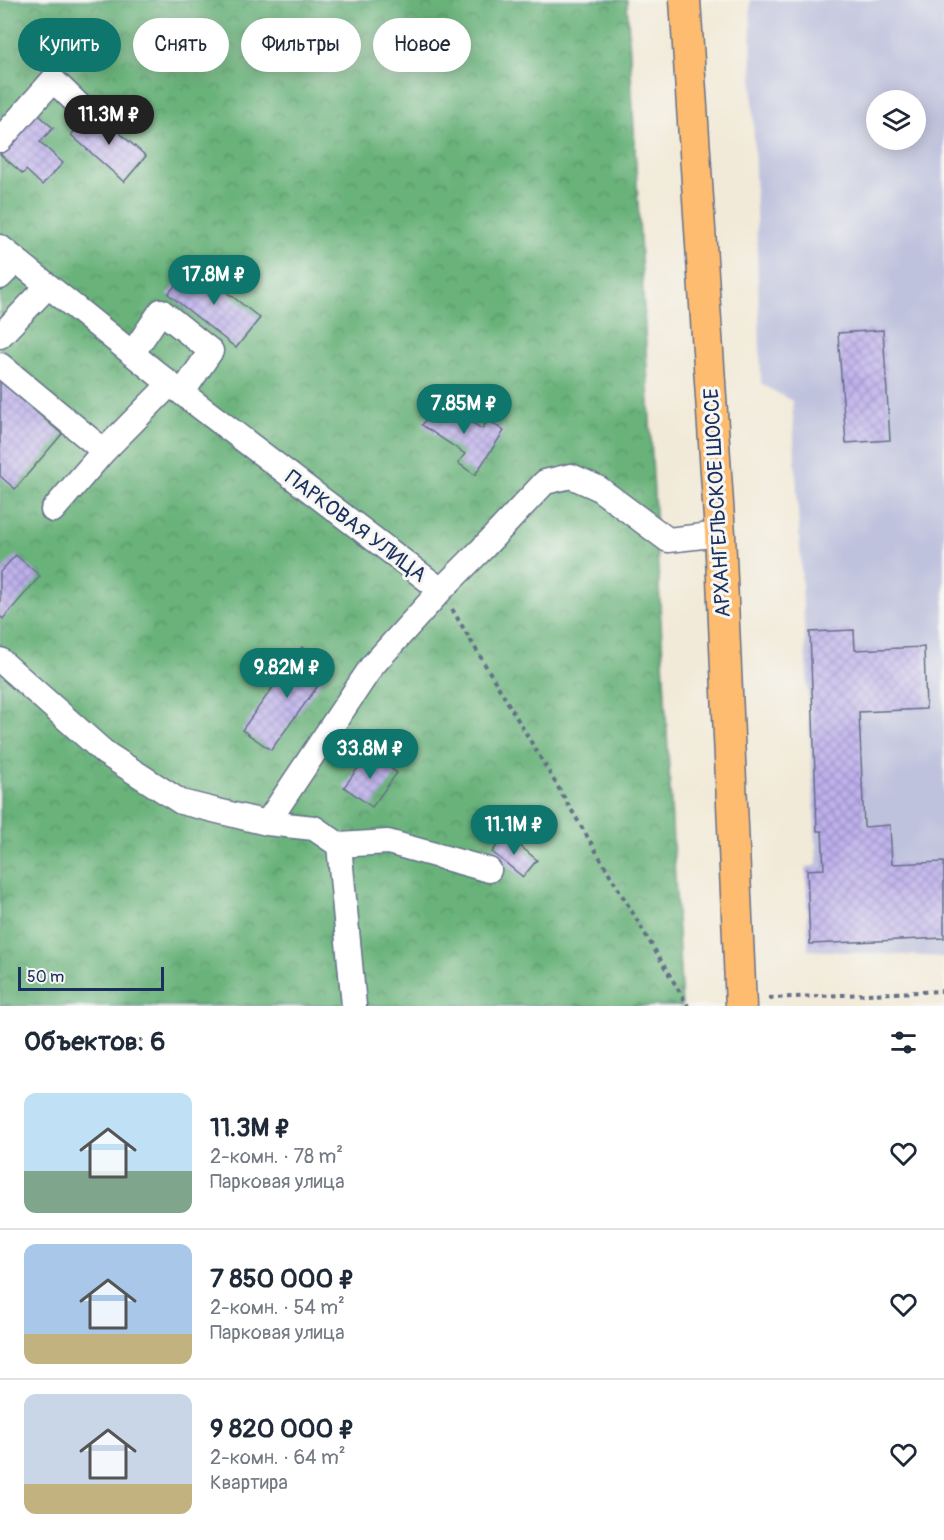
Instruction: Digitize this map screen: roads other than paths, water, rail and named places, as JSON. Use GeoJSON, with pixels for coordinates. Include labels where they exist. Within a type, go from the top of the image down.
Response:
{"type":"FeatureCollection","features":[{"type":"Feature","properties":{"kind":"main road","name":"АРХАНГЕЛЬСКОЕ ШОССЕ"},"geometry":{"type":"LineString","coordinates":[[685,0],[720,534],[755,1002]]}},
{"type":"Feature","properties":{"kind":"street"},"geometry":{"type":"LineString","coordinates":[[0,140],[53,80],[85,111]]}},
{"type":"Feature","properties":{"kind":"street","name":"ПАРКОВАЯ УЛИЦА"},"geometry":{"type":"LineString","coordinates":[[5,262],[48,286],[132,354],[441,590],[545,482],[571,476],[598,488],[668,540],[720,534]]}},
{"type":"Feature","properties":{"kind":"street"},"geometry":{"type":"LineString","coordinates":[[0,336],[48,286]]}},
{"type":"Feature","properties":{"kind":"street"},"geometry":{"type":"LineString","coordinates":[[53,510],[104,451],[176,388],[211,351],[161,310],[132,354]]}},
{"type":"Feature","properties":{"kind":"street"},"geometry":{"type":"LineString","coordinates":[[0,365],[104,451]]}},
{"type":"Feature","properties":{"kind":"street"},"geometry":{"type":"LineString","coordinates":[[267,823],[372,666],[441,590]]}},
{"type":"Feature","properties":{"kind":"street"},"geometry":{"type":"LineString","coordinates":[[0,660],[105,753],[181,802],[267,823],[314,828],[339,845],[388,842],[489,870]]}},
{"type":"Feature","properties":{"kind":"street"},"geometry":{"type":"LineString","coordinates":[[339,845],[354,1006]]}}]}
